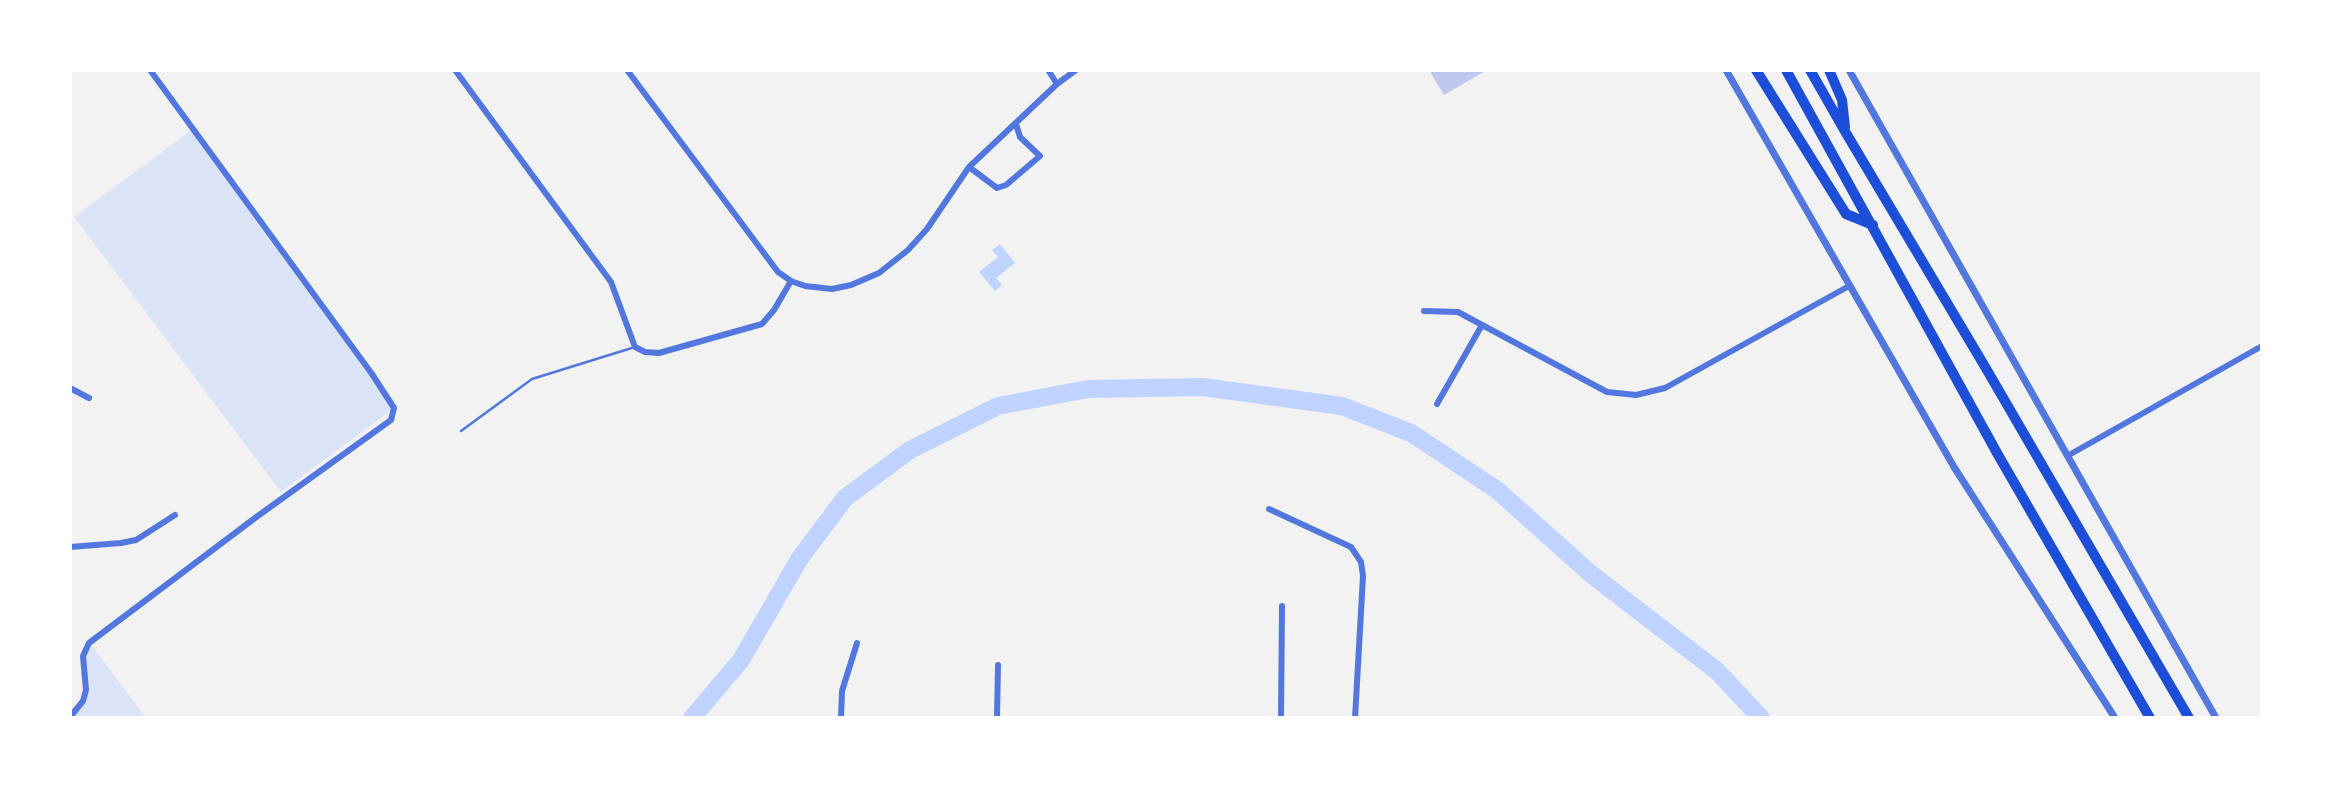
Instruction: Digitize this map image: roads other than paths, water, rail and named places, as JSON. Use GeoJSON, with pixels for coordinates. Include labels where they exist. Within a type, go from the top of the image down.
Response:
{"type":"FeatureCollection","features":[{"type":"Feature","properties":{"kind":"highway"},"geometry":{"type":"LineString","coordinates":[[1756,70],[1846,214],[1873,225]]}},
{"type":"Feature","properties":{"kind":"highway"},"geometry":{"type":"LineString","coordinates":[[1786,70],[1997,453],[2150,718]]}},
{"type":"Feature","properties":{"kind":"highway"},"geometry":{"type":"LineString","coordinates":[[1810,70],[2189,718]]}},
{"type":"Feature","properties":{"kind":"highway"},"geometry":{"type":"LineString","coordinates":[[1829,70],[1842,100],[1846,133]]}},
{"type":"Feature","properties":{"kind":"street"},"geometry":{"type":"LineString","coordinates":[[70,717],[83,701],[86,690],[83,656],[89,643],[255,517],[391,420],[394,408],[372,373],[150,70]]}},
{"type":"Feature","properties":{"kind":"street"},"geometry":{"type":"LineString","coordinates":[[455,70],[611,282],[635,346],[645,352],[659,353],[762,324],[775,310],[792,281]]}},
{"type":"Feature","properties":{"kind":"street"},"geometry":{"type":"LineString","coordinates":[[627,70],[778,272],[805,286],[832,289],[851,285],[879,273],[908,250],[927,229],[969,167],[1057,84],[1076,70]]}},
{"type":"Feature","properties":{"kind":"street"},"geometry":{"type":"LineString","coordinates":[[1048,70],[1057,84]]}},
{"type":"Feature","properties":{"kind":"street"},"geometry":{"type":"LineString","coordinates":[[1726,70],[1954,467],[2115,718]]}},
{"type":"Feature","properties":{"kind":"street"},"geometry":{"type":"LineString","coordinates":[[1849,70],[2216,718]]}},
{"type":"Feature","properties":{"kind":"street"},"geometry":{"type":"LineString","coordinates":[[969,167],[997,188],[1006,185],[1040,156],[1020,137],[1016,124]]}},
{"type":"Feature","properties":{"kind":"street"},"geometry":{"type":"LineString","coordinates":[[1424,310],[1458,312],[1607,392],[1636,395],[1665,388],[1849,286]]}},
{"type":"Feature","properties":{"kind":"street"},"geometry":{"type":"LineString","coordinates":[[1437,404],[1482,324]]}},
{"type":"Feature","properties":{"kind":"street"},"geometry":{"type":"LineString","coordinates":[[2069,455],[2262,346]]}},
{"type":"Feature","properties":{"kind":"street"},"geometry":{"type":"LineString","coordinates":[[70,388],[89,398]]}},
{"type":"Feature","properties":{"kind":"street"},"geometry":{"type":"LineString","coordinates":[[1269,509],[1351,548],[1361,562],[1363,576],[1355,718]]}},
{"type":"Feature","properties":{"kind":"street"},"geometry":{"type":"LineString","coordinates":[[70,547],[136,540],[175,515]]}},
{"type":"Feature","properties":{"kind":"street"},"geometry":{"type":"LineString","coordinates":[[1281,718],[1282,606]]}},
{"type":"Feature","properties":{"kind":"street"},"geometry":{"type":"LineString","coordinates":[[841,718],[842,691],[857,643]]}},
{"type":"Feature","properties":{"kind":"street"},"geometry":{"type":"LineString","coordinates":[[997,718],[998,665]]}},
{"type":"Feature","properties":{"kind":"lane"},"geometry":{"type":"LineString","coordinates":[[461,431],[532,379],[635,346]]}},
{"type":"Feature","properties":{"kind":"water"},"geometry":{"type":"Polygon","coordinates":[[[1000,244],[1015,263],[996,278],[1002,285],[995,291],[979,272],[998,257],[992,250],[1000,244]]]}},
{"type":"Feature","properties":{"kind":"waterway"},"geometry":{"type":"LineString","coordinates":[[692,718],[741,660],[800,558],[845,498],[910,450],[998,406],[1088,389],[1203,387],[1342,406],[1411,433],[1497,490],[1591,574],[1717,671],[1761,718]]}}]}
